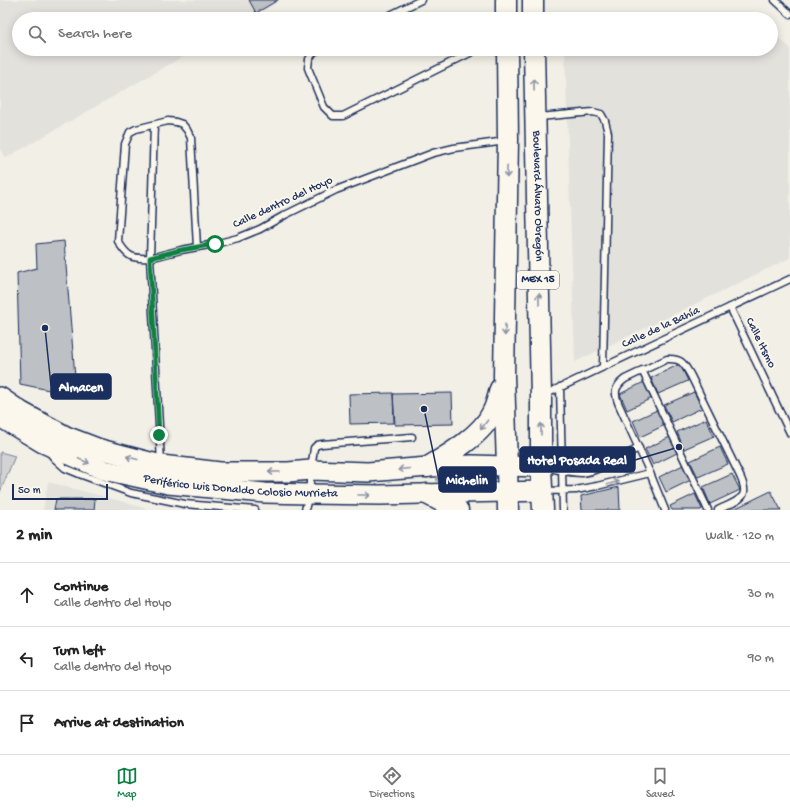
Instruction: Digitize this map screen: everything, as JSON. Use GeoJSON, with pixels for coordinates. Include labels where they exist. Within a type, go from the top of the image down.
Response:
{"type":"FeatureCollection","features":[{"type":"Feature","properties":{"kind":"highway"},"geometry":{"type":"LineString","coordinates":[[506,0],[506,12]]}},
{"type":"Feature","properties":{"kind":"highway"},"geometry":{"type":"LineString","coordinates":[[533,0],[533,12]]}},
{"type":"Feature","properties":{"kind":"highway","name":"MEX 15"},"geometry":{"type":"LineString","coordinates":[[507,56],[508,140],[504,376],[508,501]]}},
{"type":"Feature","properties":{"kind":"highway","name":"Boulevard Álvaro Obregón"},"geometry":{"type":"LineString","coordinates":[[534,56],[541,467],[549,497]]}},
{"type":"Feature","properties":{"kind":"highway"},"geometry":{"type":"LineString","coordinates":[[428,467],[462,445],[479,431],[492,414],[504,376]]}},
{"type":"Feature","properties":{"kind":"highway"},"geometry":{"type":"LineString","coordinates":[[427,494],[458,510]]}},
{"type":"Feature","properties":{"kind":"main road","name":"Periférico Luis Donaldo Colosio Murrieta"},"geometry":{"type":"LineString","coordinates":[[0,397],[22,412],[42,434],[66,436],[100,449],[161,465],[220,472],[288,472],[311,470],[368,472],[472,465],[541,467]]}},
{"type":"Feature","properties":{"kind":"main road","name":"Periférico Luis Donaldo Colosio Murrieta"},"geometry":{"type":"LineString","coordinates":[[0,417],[42,434],[104,470],[168,484],[265,493],[307,502],[380,495],[427,494],[508,501],[549,497]]}},
{"type":"Feature","properties":{"kind":"lane"},"geometry":{"type":"LineString","coordinates":[[396,12],[421,0]]}},
{"type":"Feature","properties":{"kind":"lane"},"geometry":{"type":"LineString","coordinates":[[775,0],[790,14]]}},
{"type":"Feature","properties":{"kind":"lane"},"geometry":{"type":"LineString","coordinates":[[311,56],[309,59],[308,68],[324,107],[333,116],[343,116],[464,56]]}},
{"type":"Feature","properties":{"kind":"lane"},"geometry":{"type":"LineString","coordinates":[[535,117],[593,112],[600,114],[605,121],[608,133],[604,367]]}},
{"type":"Feature","properties":{"kind":"lane"},"geometry":{"type":"LineString","coordinates":[[150,258],[138,259],[129,256],[123,250],[118,241],[125,144],[130,132],[136,129],[168,121],[182,124],[191,138],[197,247]]}},
{"type":"Feature","properties":{"kind":"lane"},"geometry":{"type":"LineString","coordinates":[[154,125],[150,258],[161,465]]}},
{"type":"Feature","properties":{"kind":"lane","name":"Calle dentro del Hoyo"},"geometry":{"type":"LineString","coordinates":[[150,258],[175,251],[215,244],[238,238],[260,229],[336,190],[433,153],[454,148],[508,140]]}},
{"type":"Feature","properties":{"kind":"lane","name":"Calle de la Bahía"},"geometry":{"type":"LineString","coordinates":[[541,396],[790,279]]}},
{"type":"Feature","properties":{"kind":"lane","name":"Calle Itsmo"},"geometry":{"type":"LineString","coordinates":[[730,307],[790,433]]}},
{"type":"Feature","properties":{"kind":"lane"},"geometry":{"type":"LineString","coordinates":[[665,510],[639,448],[615,397],[619,383],[625,379],[667,359],[674,358],[680,360],[691,376],[743,485],[743,496],[737,501],[718,510]]}},
{"type":"Feature","properties":{"kind":"lane"},"geometry":{"type":"LineString","coordinates":[[642,370],[708,510]]}},
{"type":"Feature","properties":{"kind":"lane"},"geometry":{"type":"LineString","coordinates":[[549,497],[561,470],[560,387]]}},
{"type":"Feature","properties":{"kind":"lane"},"geometry":{"type":"LineString","coordinates":[[42,434],[55,459],[65,468],[131,493],[185,504],[255,510]]}},
{"type":"Feature","properties":{"kind":"lane"},"geometry":{"type":"LineString","coordinates":[[307,502],[314,448],[319,444],[412,437]]}},
{"type":"Feature","properties":{"kind":"lane"},"geometry":{"type":"LineString","coordinates":[[541,467],[581,473],[587,472],[639,448]]}},
{"type":"Feature","properties":{"kind":"lane"},"geometry":{"type":"LineString","coordinates":[[549,497],[650,473]]}},
{"type":"Feature","properties":{"kind":"lane"},"geometry":{"type":"LineString","coordinates":[[549,497],[563,510]]}},
{"type":"Feature","properties":{"kind":"shaded area"},"geometry":{"type":"Polygon","coordinates":[[[0,0],[281,0],[260,12],[12,12],[12,56],[184,56],[6,158],[0,149],[0,0]]]}},
{"type":"Feature","properties":{"kind":"shaded area"},"geometry":{"type":"Polygon","coordinates":[[[778,37],[790,48],[790,258],[575,362],[565,56],[778,56],[778,37]]]}},
{"type":"Feature","properties":{"kind":"shaded area"},"geometry":{"type":"Polygon","coordinates":[[[0,452],[15,456],[0,492],[0,452]]]}},
{"type":"Feature","properties":{"kind":"shaded area"},"geometry":{"type":"Polygon","coordinates":[[[48,482],[117,500],[150,510],[43,510],[48,482]]]}},
{"type":"Feature","properties":{"kind":"building"},"geometry":{"type":"Polygon","coordinates":[[[249,0],[278,0],[258,12],[255,12],[249,0]]]}},
{"type":"Feature","properties":{"kind":"building"},"geometry":{"type":"Polygon","coordinates":[[[64,241],[76,389],[54,391],[20,384],[17,273],[37,268],[36,244],[64,241]]]}},
{"type":"Feature","properties":{"kind":"building"},"geometry":{"type":"Polygon","coordinates":[[[680,364],[688,381],[658,394],[651,378],[680,364]]]}},
{"type":"Feature","properties":{"kind":"building"},"geometry":{"type":"Polygon","coordinates":[[[644,382],[652,398],[627,410],[620,394],[644,382]]]}},
{"type":"Feature","properties":{"kind":"building"},"geometry":{"type":"Polygon","coordinates":[[[694,392],[702,408],[672,422],[664,405],[694,392]]]}},
{"type":"Feature","properties":{"kind":"building"},"geometry":{"type":"Polygon","coordinates":[[[393,393],[394,423],[350,424],[349,394],[393,393]]]}},
{"type":"Feature","properties":{"kind":"building"},"geometry":{"type":"Polygon","coordinates":[[[452,393],[453,424],[395,425],[393,394],[452,393]]]}},
{"type":"Feature","properties":{"kind":"building"},"geometry":{"type":"Polygon","coordinates":[[[657,410],[665,425],[640,437],[633,421],[657,410]]]}},
{"type":"Feature","properties":{"kind":"building"},"geometry":{"type":"Polygon","coordinates":[[[706,419],[714,436],[684,449],[677,432],[706,419]]]}},
{"type":"Feature","properties":{"kind":"building"},"geometry":{"type":"Polygon","coordinates":[[[670,437],[677,453],[653,465],[645,449],[670,437]]]}},
{"type":"Feature","properties":{"kind":"building"},"geometry":{"type":"Polygon","coordinates":[[[720,447],[728,464],[698,477],[690,461],[720,447]]]}},
{"type":"Feature","properties":{"kind":"building"},"geometry":{"type":"Polygon","coordinates":[[[683,465],[691,480],[666,492],[659,477],[683,465]]]}},
{"type":"Feature","properties":{"kind":"building"},"geometry":{"type":"Polygon","coordinates":[[[732,474],[740,490],[710,504],[703,487],[732,474]]]}},
{"type":"Feature","properties":{"kind":"building"},"geometry":{"type":"Polygon","coordinates":[[[619,487],[620,510],[582,510],[581,496],[619,487]]]}},
{"type":"Feature","properties":{"kind":"building"},"geometry":{"type":"Polygon","coordinates":[[[771,491],[781,510],[732,510],[771,491]]]}},
{"type":"Feature","properties":{"kind":"building"},"geometry":{"type":"Polygon","coordinates":[[[695,494],[702,509],[701,510],[672,510],[670,506],[695,494]]]}},
{"type":"Feature","properties":{"kind":"building"},"geometry":{"type":"Polygon","coordinates":[[[56,499],[95,499],[94,510],[54,510],[56,499]]]}},
{"type":"Feature","properties":{"kind":"place","name":"Almacen"},"geometry":{"type":"Point","coordinates":[45,328]}},
{"type":"Feature","properties":{"kind":"place","name":"Michelin"},"geometry":{"type":"Point","coordinates":[424,409]}},
{"type":"Feature","properties":{"kind":"place","name":"Hotel Posada Real"},"geometry":{"type":"Point","coordinates":[679,447]}},
{"type":"Feature","properties":{"kind":"route"},"geometry":{"type":"LineString","coordinates":[[159,435],[150,258],[181,250],[215,244]]}}]}
